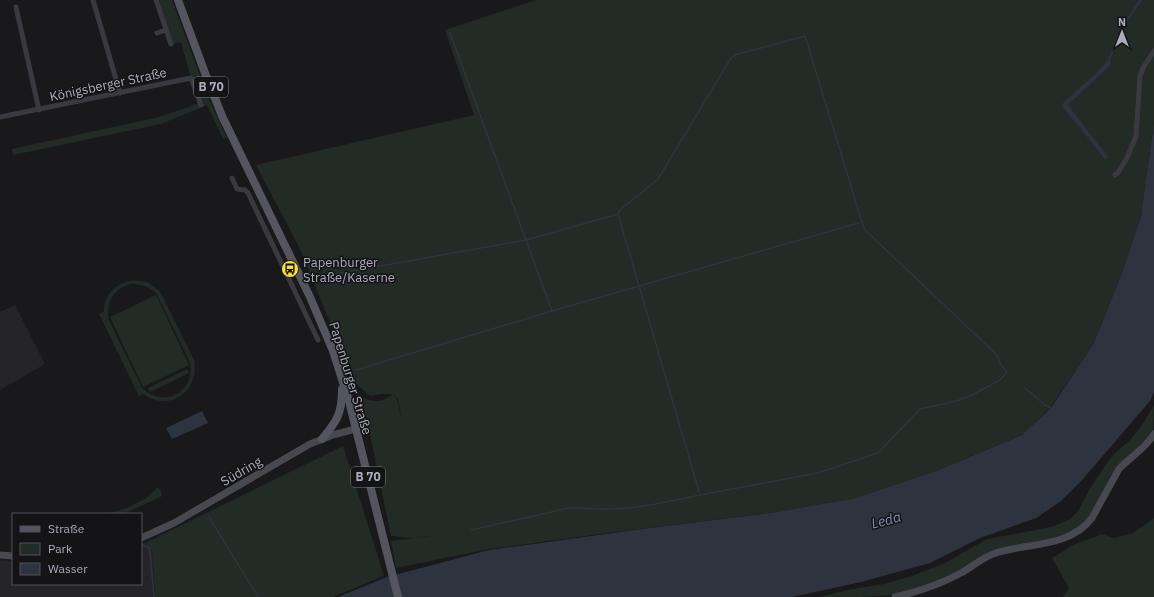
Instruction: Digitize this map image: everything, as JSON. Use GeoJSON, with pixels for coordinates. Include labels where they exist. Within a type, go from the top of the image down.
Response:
{"type":"FeatureCollection","features":[{"type":"Feature","properties":{"kind":"main road","name":"Papenburger Straße"},"geometry":{"type":"LineString","coordinates":[[178,0],[222,116],[321,320],[333,351],[355,429],[398,597]]}},
{"type":"Feature","properties":{"kind":"main road"},"geometry":{"type":"LineString","coordinates":[[322,439],[340,413],[342,406],[342,381]]}},
{"type":"Feature","properties":{"kind":"street"},"geometry":{"type":"LineString","coordinates":[[93,0],[120,93]]}},
{"type":"Feature","properties":{"kind":"street"},"geometry":{"type":"LineString","coordinates":[[156,0],[171,44]]}},
{"type":"Feature","properties":{"kind":"street"},"geometry":{"type":"LineString","coordinates":[[16,7],[39,110]]}},
{"type":"Feature","properties":{"kind":"street"},"geometry":{"type":"LineString","coordinates":[[157,33],[166,30]]}},
{"type":"Feature","properties":{"kind":"street"},"geometry":{"type":"LineString","coordinates":[[1115,174],[1118,173],[1127,158],[1136,136],[1140,76],[1143,68],[1154,51]]}},
{"type":"Feature","properties":{"kind":"street","name":"Königsberger Straße"},"geometry":{"type":"LineString","coordinates":[[0,117],[191,78],[201,105]]}},
{"type":"Feature","properties":{"kind":"street"},"geometry":{"type":"LineString","coordinates":[[232,178],[237,189],[245,190],[248,193],[318,340]]}},
{"type":"Feature","properties":{"kind":"street","name":"Südring"},"geometry":{"type":"LineString","coordinates":[[142,538],[174,523],[296,452],[322,439],[355,429]]}},
{"type":"Feature","properties":{"kind":"street"},"geometry":{"type":"LineString","coordinates":[[895,597],[905,595],[944,581],[963,572],[993,554],[1053,542],[1075,533],[1087,525],[1092,518],[1119,469],[1146,445],[1154,434]]}},
{"type":"Feature","properties":{"kind":"street"},"geometry":{"type":"LineString","coordinates":[[0,555],[12,556]]}},
{"type":"Feature","properties":{"kind":"shaded area"},"geometry":{"type":"Polygon","coordinates":[[[15,305],[45,364],[0,390],[0,312],[15,305]]]}},
{"type":"Feature","properties":{"kind":"shaded area"},"geometry":{"type":"Polygon","coordinates":[[[143,544],[152,550],[155,597],[0,597],[0,560],[12,561],[12,585],[142,585],[143,544]]]}},
{"type":"Feature","properties":{"kind":"green space"},"geometry":{"type":"Polygon","coordinates":[[[156,0],[172,0],[208,97],[227,138],[223,139],[207,105],[161,124],[13,155],[12,149],[159,117],[198,103],[181,42],[171,44],[156,0]]]}},
{"type":"Feature","properties":{"kind":"green space"},"geometry":{"type":"Polygon","coordinates":[[[536,0],[1154,0],[1154,121],[1142,212],[1121,277],[1092,347],[1050,408],[1024,434],[936,471],[856,498],[777,512],[489,549],[396,568],[391,541],[446,534],[413,538],[391,536],[367,420],[359,397],[381,401],[393,394],[370,396],[354,382],[301,251],[256,165],[474,115],[445,30],[536,0]],[[393,394],[397,399],[402,421],[398,399],[393,394]]]}},
{"type":"Feature","properties":{"kind":"green space"},"geometry":{"type":"Polygon","coordinates":[[[129,281],[147,282],[161,293],[194,360],[195,371],[188,389],[181,396],[173,400],[163,401],[153,399],[143,394],[139,396],[99,314],[104,311],[104,306],[108,296],[114,288],[129,281]],[[130,284],[119,289],[112,298],[108,308],[109,320],[142,388],[151,394],[160,397],[169,397],[178,394],[189,380],[191,371],[189,360],[156,293],[147,287],[130,284]]]}},
{"type":"Feature","properties":{"kind":"green space"},"geometry":{"type":"Polygon","coordinates":[[[156,295],[189,365],[143,387],[110,317],[156,295]]]}},
{"type":"Feature","properties":{"kind":"green space"},"geometry":{"type":"Polygon","coordinates":[[[187,369],[189,373],[150,392],[148,388],[187,369]]]}},
{"type":"Feature","properties":{"kind":"green space"},"geometry":{"type":"Polygon","coordinates":[[[1154,405],[1153,432],[1134,452],[1091,514],[1079,528],[1066,536],[1000,549],[953,576],[894,595],[819,597],[852,589],[884,584],[912,576],[945,563],[987,539],[1054,526],[1070,519],[1078,511],[1092,485],[1113,455],[1128,442],[1140,428],[1154,405]]]}},
{"type":"Feature","properties":{"kind":"green space"},"geometry":{"type":"Polygon","coordinates":[[[343,446],[384,576],[333,597],[155,597],[152,550],[143,544],[343,446]]]}},
{"type":"Feature","properties":{"kind":"green space"},"geometry":{"type":"Polygon","coordinates":[[[158,487],[161,491],[162,496],[128,512],[110,513],[127,508],[145,499],[158,487]]]}},
{"type":"Feature","properties":{"kind":"green space"},"geometry":{"type":"Polygon","coordinates":[[[1154,518],[1154,597],[1063,597],[1069,588],[1052,558],[1073,545],[1102,534],[1114,538],[1133,533],[1154,518]]]}},
{"type":"Feature","properties":{"kind":"water"},"geometry":{"type":"Polygon","coordinates":[[[1139,0],[1142,0],[1122,29],[1110,60],[1111,64],[1068,105],[1108,157],[1105,159],[1062,106],[1062,104],[1107,62],[1120,29],[1139,0]]]}},
{"type":"Feature","properties":{"kind":"water","name":"Leda"},"geometry":{"type":"Polygon","coordinates":[[[1154,123],[1154,392],[1150,401],[1082,480],[1061,501],[1036,518],[980,538],[930,563],[861,582],[792,597],[338,597],[387,577],[489,550],[777,512],[856,498],[936,471],[1022,435],[1051,408],[1093,345],[1121,276],[1141,216],[1154,123]]]}},
{"type":"Feature","properties":{"kind":"water"},"geometry":{"type":"Polygon","coordinates":[[[202,411],[208,423],[172,439],[166,428],[202,411]]]}},
{"type":"Feature","properties":{"kind":"waterway"},"geometry":{"type":"LineString","coordinates":[[450,33],[552,311],[862,222],[865,230],[997,355],[1001,365],[1008,373]]}},
{"type":"Feature","properties":{"kind":"waterway"},"geometry":{"type":"LineString","coordinates":[[319,277],[526,240],[618,214],[620,210],[658,179],[731,58],[735,55],[805,36],[862,222]]}},
{"type":"Feature","properties":{"kind":"waterway"},"geometry":{"type":"LineString","coordinates":[[471,530],[569,508],[606,509],[634,507],[700,495],[618,214]]}},
{"type":"Feature","properties":{"kind":"waterway"},"geometry":{"type":"LineString","coordinates":[[356,370],[552,311]]}},
{"type":"Feature","properties":{"kind":"waterway"},"geometry":{"type":"LineString","coordinates":[[700,495],[818,473],[878,453],[920,409],[956,401],[970,396],[1000,380],[1007,372]]}},
{"type":"Feature","properties":{"kind":"waterway"},"geometry":{"type":"LineString","coordinates":[[1025,388],[1045,405],[1051,408]]}},
{"type":"Feature","properties":{"kind":"waterway"},"geometry":{"type":"LineString","coordinates":[[209,517],[258,597]]}},
{"type":"Feature","properties":{"kind":"waterway"},"geometry":{"type":"LineString","coordinates":[[142,544],[149,548],[150,552],[154,597]]}},
{"type":"Feature","properties":{"kind":"place","name":"Papenburger Straße/Kaserne"},"geometry":{"type":"Point","coordinates":[290,269]}}]}
